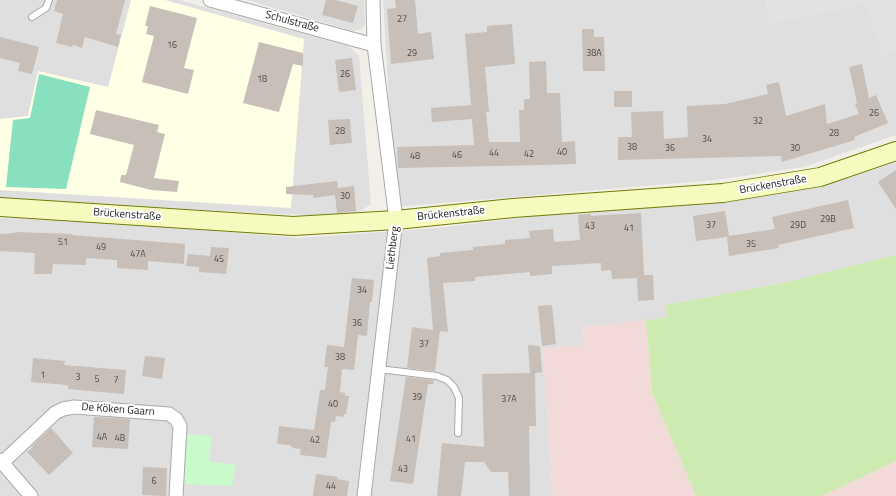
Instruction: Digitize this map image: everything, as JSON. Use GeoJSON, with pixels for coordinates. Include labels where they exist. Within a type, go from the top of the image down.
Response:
{"type":"FeatureCollection","features":[{"type":"Feature","properties":{"kind":"street","name":"Schulstraße"},"geometry":{"type":"LineString","coordinates":[[210,0],[374,45]]}},
{"type":"Feature","properties":{"kind":"street","name":"Liethberg"},"geometry":{"type":"LineString","coordinates":[[364,496],[396,220],[374,45],[373,0]]}},
{"type":"Feature","properties":{"kind":"street","name":"Brückenstraße"},"geometry":{"type":"LineString","coordinates":[[0,207],[293,226],[396,220],[507,209],[723,193],[820,177],[896,151]]}},
{"type":"Feature","properties":{"kind":"street","name":"De Köken Gaarn"},"geometry":{"type":"LineString","coordinates":[[1,462],[55,413],[63,408],[74,407],[169,414],[176,419],[180,426],[176,496]]}},
{"type":"Feature","properties":{"kind":"street"},"geometry":{"type":"LineString","coordinates":[[1,462],[31,496]]}},
{"type":"Feature","properties":{"kind":"lane"},"geometry":{"type":"LineString","coordinates":[[32,17],[46,8],[49,0]]}},
{"type":"Feature","properties":{"kind":"lane"},"geometry":{"type":"LineString","coordinates":[[379,369],[437,376],[447,380],[454,387],[459,398],[458,433]]}},
{"type":"Feature","properties":{"kind":"shaded area"},"geometry":{"type":"Polygon","coordinates":[[[0,0],[179,0],[348,46],[359,56],[371,204],[361,211],[343,216],[278,214],[0,199],[0,0]]]}},
{"type":"Feature","properties":{"kind":"shaded area"},"geometry":{"type":"Polygon","coordinates":[[[131,0],[165,0],[304,39],[291,208],[0,190],[0,119],[28,116],[38,71],[108,87],[131,0]]]}},
{"type":"Feature","properties":{"kind":"shaded area"},"geometry":{"type":"Polygon","coordinates":[[[247,0],[364,0],[365,25],[361,29],[354,31],[349,30],[247,0]]]}},
{"type":"Feature","properties":{"kind":"shaded area"},"geometry":{"type":"Polygon","coordinates":[[[383,0],[896,0],[896,135],[804,167],[716,180],[395,207],[383,0]]]}},
{"type":"Feature","properties":{"kind":"shaded area"},"geometry":{"type":"Polygon","coordinates":[[[765,0],[895,0],[896,49],[883,56],[865,4],[770,24],[765,0]]]}},
{"type":"Feature","properties":{"kind":"shaded area"},"geometry":{"type":"Polygon","coordinates":[[[896,162],[896,255],[783,283],[666,305],[667,318],[583,327],[584,345],[543,349],[553,496],[0,496],[0,218],[77,220],[300,238],[437,228],[582,210],[734,201],[852,177],[896,162]]]}},
{"type":"Feature","properties":{"kind":"shaded area"},"geometry":{"type":"Polygon","coordinates":[[[646,320],[652,393],[696,496],[553,496],[543,349],[584,345],[583,327],[646,320]]]}},
{"type":"Feature","properties":{"kind":"shaded area"},"geometry":{"type":"Polygon","coordinates":[[[896,461],[896,496],[822,496],[896,461]]]}},
{"type":"Feature","properties":{"kind":"green space"},"geometry":{"type":"Polygon","coordinates":[[[39,74],[90,87],[66,189],[6,187],[13,120],[30,118],[39,74]]]}},
{"type":"Feature","properties":{"kind":"green space"},"geometry":{"type":"Polygon","coordinates":[[[896,255],[896,461],[822,496],[696,496],[652,393],[646,320],[667,318],[666,305],[783,283],[896,255]]]}},
{"type":"Feature","properties":{"kind":"green space"},"geometry":{"type":"Polygon","coordinates":[[[185,434],[212,436],[209,461],[236,465],[232,486],[182,484],[185,434]]]}},
{"type":"Feature","properties":{"kind":"building"},"geometry":{"type":"Polygon","coordinates":[[[57,0],[125,0],[116,34],[121,35],[118,47],[85,37],[82,48],[73,45],[72,47],[56,43],[63,14],[54,11],[57,0]]]}},
{"type":"Feature","properties":{"kind":"building"},"geometry":{"type":"Polygon","coordinates":[[[326,0],[336,0],[358,6],[353,23],[322,15],[326,0]]]}},
{"type":"Feature","properties":{"kind":"building"},"geometry":{"type":"Polygon","coordinates":[[[395,0],[415,0],[418,34],[431,32],[434,59],[391,64],[387,9],[396,8],[395,0]]]}},
{"type":"Feature","properties":{"kind":"building"},"geometry":{"type":"Polygon","coordinates":[[[150,6],[197,18],[184,68],[194,70],[188,94],[142,82],[154,36],[146,34],[148,26],[145,26],[150,6]]]}},
{"type":"Feature","properties":{"kind":"building"},"geometry":{"type":"Polygon","coordinates":[[[512,24],[515,64],[485,67],[489,112],[486,112],[489,142],[520,142],[519,110],[524,110],[524,99],[530,99],[529,62],[546,61],[547,93],[560,93],[562,142],[575,141],[576,164],[398,168],[397,147],[474,145],[472,119],[432,122],[431,108],[471,105],[465,34],[487,32],[487,26],[512,24]]]}},
{"type":"Feature","properties":{"kind":"building"},"geometry":{"type":"Polygon","coordinates":[[[582,29],[594,29],[594,37],[604,37],[605,71],[583,71],[582,29]]]}},
{"type":"Feature","properties":{"kind":"building"},"geometry":{"type":"Polygon","coordinates":[[[0,37],[39,47],[32,74],[18,71],[20,63],[0,58],[0,37]]]}},
{"type":"Feature","properties":{"kind":"building"},"geometry":{"type":"Polygon","coordinates":[[[259,42],[303,53],[303,66],[293,64],[279,112],[243,103],[259,42]]]}},
{"type":"Feature","properties":{"kind":"building"},"geometry":{"type":"Polygon","coordinates":[[[352,58],[356,90],[339,92],[335,60],[352,58]]]}},
{"type":"Feature","properties":{"kind":"building"},"geometry":{"type":"Polygon","coordinates":[[[862,64],[869,98],[876,95],[888,123],[854,137],[855,140],[782,162],[781,156],[618,160],[618,137],[632,137],[631,112],[663,111],[664,139],[688,137],[687,106],[725,104],[768,94],[766,85],[779,82],[786,116],[825,104],[827,124],[859,114],[855,104],[857,103],[849,67],[862,64]]]}},
{"type":"Feature","properties":{"kind":"building"},"geometry":{"type":"Polygon","coordinates":[[[614,91],[632,91],[632,107],[614,107],[614,91]]]}},
{"type":"Feature","properties":{"kind":"building"},"geometry":{"type":"Polygon","coordinates":[[[96,110],[159,125],[157,132],[165,134],[154,178],[179,181],[177,192],[151,190],[120,182],[121,175],[126,175],[134,145],[90,134],[96,110]]]}},
{"type":"Feature","properties":{"kind":"building"},"geometry":{"type":"Polygon","coordinates":[[[350,119],[352,143],[330,145],[328,120],[350,119]]]}},
{"type":"Feature","properties":{"kind":"building"},"geometry":{"type":"Polygon","coordinates":[[[896,170],[896,209],[878,182],[896,170]]]}},
{"type":"Feature","properties":{"kind":"building"},"geometry":{"type":"Polygon","coordinates":[[[337,181],[338,188],[354,186],[356,211],[337,213],[335,195],[313,198],[313,195],[286,194],[286,187],[337,181]]]}},
{"type":"Feature","properties":{"kind":"building"},"geometry":{"type":"Polygon","coordinates":[[[848,200],[854,228],[778,245],[779,248],[729,256],[727,237],[696,241],[693,216],[725,211],[729,236],[775,229],[772,217],[848,200]]]}},
{"type":"Feature","properties":{"kind":"building"},"geometry":{"type":"Polygon","coordinates":[[[641,213],[644,275],[653,275],[654,300],[638,301],[637,278],[612,279],[611,270],[601,271],[601,263],[552,266],[552,274],[530,276],[530,272],[475,277],[475,281],[443,283],[448,332],[440,331],[435,371],[407,368],[412,327],[433,330],[427,258],[440,256],[440,253],[473,250],[473,247],[505,244],[505,240],[530,238],[529,231],[553,229],[554,242],[580,240],[578,215],[591,214],[591,216],[641,213]]]}},
{"type":"Feature","properties":{"kind":"building"},"geometry":{"type":"Polygon","coordinates":[[[15,232],[72,234],[185,244],[184,264],[148,261],[148,270],[117,268],[117,260],[86,258],[86,265],[53,264],[52,274],[34,274],[35,253],[0,251],[0,234],[15,232]]]}},
{"type":"Feature","properties":{"kind":"building"},"geometry":{"type":"Polygon","coordinates":[[[211,247],[229,248],[226,274],[199,272],[199,267],[186,266],[188,254],[210,256],[211,247]]]}},
{"type":"Feature","properties":{"kind":"building"},"geometry":{"type":"Polygon","coordinates":[[[352,278],[374,280],[372,302],[370,302],[367,336],[358,335],[354,370],[342,369],[340,392],[345,393],[345,396],[349,396],[346,414],[344,414],[343,417],[336,416],[335,422],[331,422],[326,458],[300,455],[301,449],[293,448],[290,445],[277,444],[279,426],[314,430],[320,390],[325,390],[328,367],[324,367],[327,345],[344,347],[352,278]]]}},
{"type":"Feature","properties":{"kind":"building"},"geometry":{"type":"Polygon","coordinates":[[[552,305],[556,344],[542,346],[538,306],[552,305]]]}},
{"type":"Feature","properties":{"kind":"building"},"geometry":{"type":"Polygon","coordinates":[[[528,345],[540,346],[542,372],[535,373],[536,426],[529,426],[530,496],[509,496],[508,472],[491,472],[484,462],[465,462],[461,496],[437,496],[442,443],[484,447],[482,374],[530,373],[528,345]]]}},
{"type":"Feature","properties":{"kind":"building"},"geometry":{"type":"Polygon","coordinates":[[[145,356],[165,358],[162,379],[142,376],[145,356]]]}},
{"type":"Feature","properties":{"kind":"building"},"geometry":{"type":"Polygon","coordinates":[[[33,358],[65,361],[64,365],[126,370],[124,394],[68,389],[68,385],[31,382],[33,358]]]}},
{"type":"Feature","properties":{"kind":"building"},"geometry":{"type":"Polygon","coordinates":[[[406,377],[434,380],[433,384],[428,384],[413,484],[390,481],[406,377]]]}},
{"type":"Feature","properties":{"kind":"building"},"geometry":{"type":"Polygon","coordinates":[[[94,417],[130,419],[128,449],[92,447],[94,417]]]}},
{"type":"Feature","properties":{"kind":"building"},"geometry":{"type":"Polygon","coordinates":[[[51,428],[73,453],[49,475],[27,452],[51,428]]]}},
{"type":"Feature","properties":{"kind":"building"},"geometry":{"type":"Polygon","coordinates":[[[143,467],[167,468],[166,496],[142,495],[143,467]]]}},
{"type":"Feature","properties":{"kind":"building"},"geometry":{"type":"Polygon","coordinates":[[[316,474],[338,477],[337,479],[349,481],[347,496],[313,496],[316,474]]]}}]}
